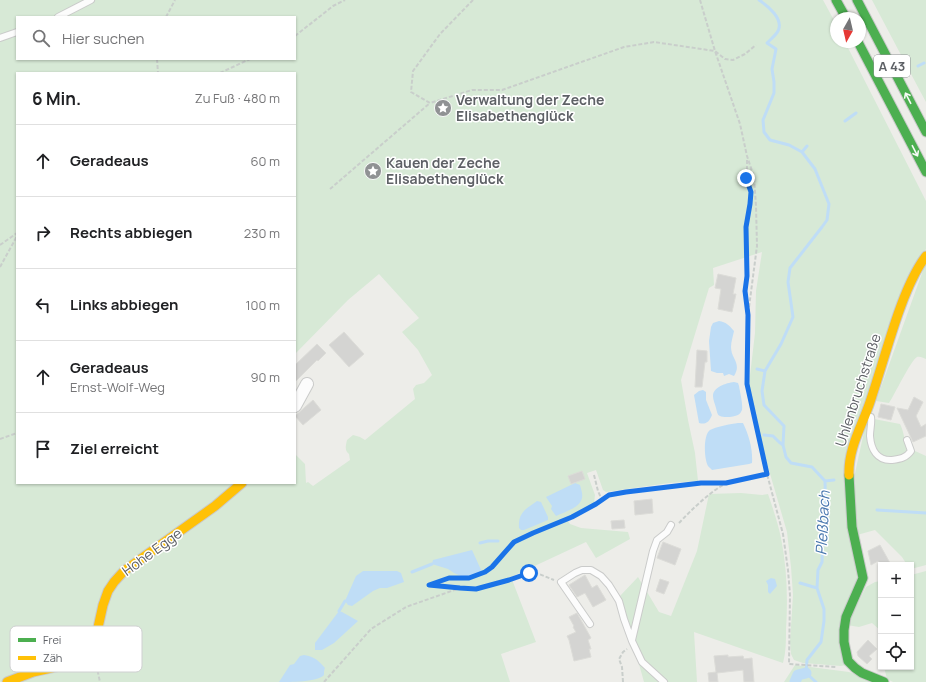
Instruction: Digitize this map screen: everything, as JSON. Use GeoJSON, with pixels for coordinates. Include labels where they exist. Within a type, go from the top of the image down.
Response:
{"type":"FeatureCollection","features":[{"type":"Feature","properties":{"kind":"main road"},"geometry":{"type":"LineString","coordinates":[[836,0],[843,12]]}},
{"type":"Feature","properties":{"kind":"main road","name":"A 43"},"geometry":{"type":"LineString","coordinates":[[857,0],[926,132]]}},
{"type":"Feature","properties":{"kind":"main road","name":"A 43"},"geometry":{"type":"LineString","coordinates":[[861,48],[926,172]]}},
{"type":"Feature","properties":{"kind":"main road","name":"Uhlenbruchstraße"},"geometry":{"type":"LineString","coordinates":[[884,682],[862,673],[848,661],[844,642],[846,617],[863,578],[852,527],[849,470],[851,453],[855,440],[870,403],[906,292],[919,265],[926,256]]}},
{"type":"Feature","properties":{"kind":"main road","name":"Hohe Egge"},"geometry":{"type":"LineString","coordinates":[[98,626],[108,591],[124,570],[215,506],[241,484]]}},
{"type":"Feature","properties":{"kind":"main road","name":"Hohe Egge"},"geometry":{"type":"LineString","coordinates":[[7,682],[33,672]]}},
{"type":"Feature","properties":{"kind":"street"},"geometry":{"type":"LineString","coordinates":[[296,404],[307,384]]}},
{"type":"Feature","properties":{"kind":"lane"},"geometry":{"type":"LineString","coordinates":[[60,16],[91,0]]}},
{"type":"Feature","properties":{"kind":"lane"},"geometry":{"type":"LineString","coordinates":[[0,38],[16,32]]}},
{"type":"Feature","properties":{"kind":"lane"},"geometry":{"type":"LineString","coordinates":[[870,403],[872,419],[870,436],[872,448],[878,456],[886,460],[900,460],[911,451],[907,440]]}},
{"type":"Feature","properties":{"kind":"lane"},"geometry":{"type":"LineString","coordinates":[[632,641],[653,551],[657,540],[667,532],[671,524]]}},
{"type":"Feature","properties":{"kind":"lane"},"geometry":{"type":"LineString","coordinates":[[590,624],[561,582],[582,570],[590,570],[601,576],[610,585],[619,601],[632,641],[642,662],[664,682]]}},
{"type":"Feature","properties":{"kind":"path"},"geometry":{"type":"LineString","coordinates":[[167,16],[175,0]]}},
{"type":"Feature","properties":{"kind":"path"},"geometry":{"type":"LineString","coordinates":[[296,35],[333,6],[345,0]]}},
{"type":"Feature","properties":{"kind":"path"},"geometry":{"type":"LineString","coordinates":[[430,103],[411,92],[413,71],[440,34],[473,0]]}},
{"type":"Feature","properties":{"kind":"path"},"geometry":{"type":"LineString","coordinates":[[700,0],[715,51],[740,124],[747,156],[754,176],[757,246],[748,315],[747,384],[767,474],[783,534],[790,595],[789,664],[836,667]]}},
{"type":"Feature","properties":{"kind":"path"},"geometry":{"type":"LineString","coordinates":[[330,189],[430,103],[472,90],[502,90],[624,46],[654,42],[715,51],[725,59],[734,60],[745,54],[756,45]]}},
{"type":"Feature","properties":{"kind":"path"},"geometry":{"type":"LineString","coordinates":[[157,60],[158,72]]}},
{"type":"Feature","properties":{"kind":"path"},"geometry":{"type":"LineString","coordinates":[[222,72],[248,60]]}},
{"type":"Feature","properties":{"kind":"path"},"geometry":{"type":"LineString","coordinates":[[747,156],[746,178],[751,192],[746,227],[747,276],[745,291],[748,315]]}},
{"type":"Feature","properties":{"kind":"path"},"geometry":{"type":"LineString","coordinates":[[0,245],[16,236]]}},
{"type":"Feature","properties":{"kind":"path"},"geometry":{"type":"LineString","coordinates":[[0,267],[16,237]]}},
{"type":"Feature","properties":{"kind":"path"},"geometry":{"type":"LineString","coordinates":[[0,439],[16,433]]}},
{"type":"Feature","properties":{"kind":"path"},"geometry":{"type":"LineString","coordinates":[[561,582],[539,574],[529,573],[476,589],[429,585],[449,578],[469,578],[485,572],[492,567],[514,542],[572,517],[609,495],[701,483],[726,483],[767,474]]}},
{"type":"Feature","properties":{"kind":"path"},"geometry":{"type":"LineString","coordinates":[[594,475],[602,500]]}},
{"type":"Feature","properties":{"kind":"path"},"geometry":{"type":"LineString","coordinates":[[679,523],[713,491],[726,483]]}},
{"type":"Feature","properties":{"kind":"path"},"geometry":{"type":"LineString","coordinates":[[324,682],[371,628],[406,607],[460,588]]}},
{"type":"Feature","properties":{"kind":"path"},"geometry":{"type":"LineString","coordinates":[[623,682],[622,667],[619,659],[625,650],[636,647]]}},
{"type":"Feature","properties":{"kind":"path"},"geometry":{"type":"LineString","coordinates":[[98,672],[100,682]]}},
{"type":"Feature","properties":{"kind":"green space"},"geometry":{"type":"Polygon","coordinates":[[[0,0],[89,0],[60,16],[16,16],[16,32],[0,38],[0,0]]]}},
{"type":"Feature","properties":{"kind":"green space"},"geometry":{"type":"Polygon","coordinates":[[[91,0],[823,0],[830,13],[830,48],[848,48],[926,201],[926,249],[912,272],[901,297],[864,412],[848,456],[847,479],[849,518],[858,580],[843,617],[841,629],[841,641],[846,665],[841,666],[803,663],[794,660],[791,654],[790,642],[793,595],[787,532],[766,460],[755,417],[749,384],[755,333],[756,291],[762,252],[713,268],[714,285],[709,288],[681,380],[695,453],[698,481],[669,483],[606,492],[603,490],[596,470],[587,473],[595,495],[594,503],[566,518],[570,524],[581,528],[628,532],[630,539],[596,558],[586,542],[511,577],[536,642],[501,654],[510,682],[15,682],[49,672],[142,672],[142,626],[102,626],[109,593],[125,573],[211,513],[244,484],[296,484],[296,455],[305,464],[306,483],[308,482],[313,486],[350,460],[346,449],[347,440],[353,435],[365,440],[415,399],[413,389],[416,385],[424,383],[432,375],[418,350],[402,332],[419,318],[379,274],[348,300],[296,353],[296,72],[16,72],[16,484],[238,484],[214,505],[136,558],[117,573],[108,585],[103,596],[95,626],[10,626],[10,672],[24,672],[0,682],[0,39],[16,33],[16,60],[296,60],[296,16],[63,16],[91,0]]]}},
{"type":"Feature","properties":{"kind":"green space"},"geometry":{"type":"Polygon","coordinates":[[[872,0],[926,0],[926,102],[920,91],[872,0]]]}},
{"type":"Feature","properties":{"kind":"green space"},"geometry":{"type":"Polygon","coordinates":[[[926,262],[926,359],[917,357],[914,360],[889,403],[876,401],[926,262]]]}},
{"type":"Feature","properties":{"kind":"green space"},"geometry":{"type":"Polygon","coordinates":[[[867,418],[868,440],[883,461],[892,463],[898,462],[915,451],[926,456],[926,565],[914,568],[914,562],[905,562],[875,530],[857,535],[852,487],[867,418]]]}},
{"type":"Feature","properties":{"kind":"green space"},"geometry":{"type":"Polygon","coordinates":[[[874,419],[900,424],[907,451],[893,458],[886,457],[879,453],[874,448],[873,442],[872,434],[874,419]]]}},
{"type":"Feature","properties":{"kind":"green space"},"geometry":{"type":"Polygon","coordinates":[[[741,493],[762,495],[768,494],[780,532],[785,561],[787,595],[786,646],[783,663],[694,632],[697,682],[644,682],[620,596],[638,577],[659,612],[671,616],[697,551],[709,494],[741,493]]]}},
{"type":"Feature","properties":{"kind":"green space"},"geometry":{"type":"Polygon","coordinates":[[[926,571],[926,682],[893,682],[887,679],[885,670],[914,670],[914,574],[926,571]]]}},
{"type":"Feature","properties":{"kind":"green space"},"geometry":{"type":"Polygon","coordinates":[[[878,582],[878,628],[872,623],[859,627],[847,625],[866,587],[878,582]]]}},
{"type":"Feature","properties":{"kind":"green space"},"geometry":{"type":"Polygon","coordinates":[[[795,665],[849,672],[877,682],[784,682],[795,665]]]}},
{"type":"Feature","properties":{"kind":"water"},"geometry":{"type":"Polygon","coordinates":[[[719,321],[727,324],[734,331],[731,351],[737,364],[737,368],[734,376],[729,374],[724,376],[723,373],[711,371],[709,341],[711,327],[713,323],[719,321]]]}},
{"type":"Feature","properties":{"kind":"water"},"geometry":{"type":"Polygon","coordinates":[[[727,383],[738,383],[739,386],[742,410],[736,416],[722,417],[718,414],[714,400],[713,396],[715,390],[727,383]]]}},
{"type":"Feature","properties":{"kind":"water"},"geometry":{"type":"Polygon","coordinates":[[[703,390],[706,392],[706,400],[712,415],[704,424],[699,423],[694,395],[703,390]]]}},
{"type":"Feature","properties":{"kind":"water"},"geometry":{"type":"Polygon","coordinates":[[[743,423],[747,432],[751,448],[752,463],[712,470],[708,466],[705,453],[705,442],[708,433],[710,430],[716,428],[743,423]]]}},
{"type":"Feature","properties":{"kind":"water"},"geometry":{"type":"Polygon","coordinates":[[[575,483],[580,485],[582,495],[581,501],[571,509],[556,516],[546,497],[575,483]]]}},
{"type":"Feature","properties":{"kind":"water"},"geometry":{"type":"Polygon","coordinates":[[[537,501],[541,502],[548,520],[521,530],[519,528],[519,523],[521,515],[526,509],[537,501]]]}},
{"type":"Feature","properties":{"kind":"water"},"geometry":{"type":"Polygon","coordinates":[[[472,550],[482,572],[463,577],[448,569],[432,564],[433,560],[472,550]]]}},
{"type":"Feature","properties":{"kind":"water"},"geometry":{"type":"Polygon","coordinates":[[[363,571],[397,571],[401,573],[404,582],[387,588],[380,588],[373,591],[352,606],[348,605],[345,601],[356,576],[363,571]]]}},
{"type":"Feature","properties":{"kind":"water"},"geometry":{"type":"Polygon","coordinates":[[[771,578],[775,579],[777,586],[770,594],[768,592],[768,585],[766,581],[771,578]]]}},
{"type":"Feature","properties":{"kind":"water"},"geometry":{"type":"Polygon","coordinates":[[[339,611],[358,621],[334,643],[322,650],[315,650],[315,643],[339,611]]]}},
{"type":"Feature","properties":{"kind":"water"},"geometry":{"type":"Polygon","coordinates":[[[304,655],[316,659],[325,668],[324,675],[310,680],[279,682],[290,665],[294,664],[300,656],[304,655]]]}},
{"type":"Feature","properties":{"kind":"building"},"geometry":{"type":"Polygon","coordinates":[[[718,274],[736,278],[733,294],[736,294],[732,312],[718,309],[721,289],[715,288],[718,274]]]}},
{"type":"Feature","properties":{"kind":"building"},"geometry":{"type":"Polygon","coordinates":[[[344,332],[364,354],[349,367],[329,345],[344,332]]]}},
{"type":"Feature","properties":{"kind":"building"},"geometry":{"type":"Polygon","coordinates":[[[317,344],[326,353],[296,381],[296,364],[317,344]]]}},
{"type":"Feature","properties":{"kind":"building"},"geometry":{"type":"Polygon","coordinates":[[[697,350],[707,351],[707,362],[705,362],[702,387],[695,387],[697,350]]]}},
{"type":"Feature","properties":{"kind":"building"},"geometry":{"type":"Polygon","coordinates":[[[914,397],[923,402],[916,416],[921,427],[926,424],[926,436],[913,442],[897,408],[908,410],[914,397]]]}},
{"type":"Feature","properties":{"kind":"building"},"geometry":{"type":"Polygon","coordinates":[[[313,400],[321,410],[303,425],[296,415],[313,400]]]}},
{"type":"Feature","properties":{"kind":"building"},"geometry":{"type":"Polygon","coordinates":[[[881,404],[895,407],[891,420],[878,417],[881,404]]]}},
{"type":"Feature","properties":{"kind":"building"},"geometry":{"type":"Polygon","coordinates":[[[582,471],[585,479],[571,484],[568,476],[582,471]]]}},
{"type":"Feature","properties":{"kind":"building"},"geometry":{"type":"Polygon","coordinates":[[[652,499],[653,513],[635,515],[634,501],[652,499]]]}},
{"type":"Feature","properties":{"kind":"building"},"geometry":{"type":"Polygon","coordinates":[[[624,520],[625,528],[612,529],[611,521],[624,520]]]}},
{"type":"Feature","properties":{"kind":"building"},"geometry":{"type":"Polygon","coordinates":[[[663,542],[681,549],[675,565],[657,558],[663,542]]]}},
{"type":"Feature","properties":{"kind":"building"},"geometry":{"type":"Polygon","coordinates":[[[880,545],[889,562],[878,561],[871,565],[868,551],[880,545]]]}},
{"type":"Feature","properties":{"kind":"building"},"geometry":{"type":"Polygon","coordinates":[[[585,575],[592,588],[597,585],[606,600],[593,607],[585,593],[577,597],[569,585],[585,575]]]}},
{"type":"Feature","properties":{"kind":"building"},"geometry":{"type":"Polygon","coordinates":[[[660,579],[669,582],[664,594],[656,591],[660,579]]]}},
{"type":"Feature","properties":{"kind":"building"},"geometry":{"type":"Polygon","coordinates":[[[577,613],[591,638],[588,640],[591,649],[589,649],[591,657],[574,661],[567,636],[576,632],[569,617],[577,613]]]}},
{"type":"Feature","properties":{"kind":"building"},"geometry":{"type":"Polygon","coordinates":[[[868,640],[877,649],[869,656],[872,659],[867,664],[858,656],[857,652],[868,640]]]}},
{"type":"Feature","properties":{"kind":"building"},"geometry":{"type":"Polygon","coordinates":[[[728,655],[728,657],[743,656],[744,659],[752,658],[754,682],[744,682],[743,670],[717,673],[718,682],[709,682],[708,673],[716,672],[714,656],[728,655]]]}},
{"type":"Feature","properties":{"kind":"waterway","name":"Pleßbach"},"geometry":{"type":"LineString","coordinates":[[759,0],[774,13],[779,22],[778,31],[767,43],[776,49],[772,69],[774,93],[763,120],[764,132],[770,140],[789,145],[802,152],[815,169],[829,204],[827,220],[790,268],[788,282],[793,317],[781,344],[765,371],[762,391],[764,405],[784,426],[783,445],[786,457],[791,463],[812,467],[825,481],[826,522],[823,533],[822,562],[818,570],[817,588],[824,609],[824,621],[821,642],[807,660],[806,673],[816,682]]}},
{"type":"Feature","properties":{"kind":"waterway"},"geometry":{"type":"LineString","coordinates":[[918,66],[924,63]]}},
{"type":"Feature","properties":{"kind":"waterway"},"geometry":{"type":"LineString","coordinates":[[845,121],[856,113]]}},
{"type":"Feature","properties":{"kind":"waterway","name":"Pleßbach"},"geometry":{"type":"LineString","coordinates":[[802,152],[807,146]]}},
{"type":"Feature","properties":{"kind":"waterway"},"geometry":{"type":"LineString","coordinates":[[757,369],[765,371]]}},
{"type":"Feature","properties":{"kind":"waterway"},"geometry":{"type":"LineString","coordinates":[[764,435],[773,436],[783,445]]}},
{"type":"Feature","properties":{"kind":"waterway"},"geometry":{"type":"LineString","coordinates":[[825,481],[834,480]]}},
{"type":"Feature","properties":{"kind":"waterway"},"geometry":{"type":"LineString","coordinates":[[877,510],[926,513]]}},
{"type":"Feature","properties":{"kind":"waterway"},"geometry":{"type":"LineString","coordinates":[[480,543],[498,541]]}},
{"type":"Feature","properties":{"kind":"waterway"},"geometry":{"type":"LineString","coordinates":[[412,572],[432,564]]}},
{"type":"Feature","properties":{"kind":"waterway"},"geometry":{"type":"LineString","coordinates":[[800,583],[817,588]]}},
{"type":"Feature","properties":{"kind":"waterway"},"geometry":{"type":"LineString","coordinates":[[339,611],[345,601]]}},
{"type":"Feature","properties":{"kind":"waterway"},"geometry":{"type":"LineString","coordinates":[[795,682],[798,675],[806,673]]}},
{"type":"Feature","properties":{"kind":"traffic: fast"},"geometry":{"type":"LineString","coordinates":[[836,0],[843,12]]}},
{"type":"Feature","properties":{"kind":"traffic: fast"},"geometry":{"type":"LineString","coordinates":[[857,0],[926,132]]}},
{"type":"Feature","properties":{"kind":"traffic: fast"},"geometry":{"type":"LineString","coordinates":[[861,48],[926,172]]}},
{"type":"Feature","properties":{"kind":"traffic: fast"},"geometry":{"type":"LineString","coordinates":[[849,475],[852,527],[863,578],[846,617],[844,642],[848,661],[862,673],[884,682]]}},
{"type":"Feature","properties":{"kind":"traffic: slow"},"geometry":{"type":"LineString","coordinates":[[849,475],[849,465],[853,446],[870,402],[898,314],[913,277],[926,256]]}},
{"type":"Feature","properties":{"kind":"traffic: slow"},"geometry":{"type":"LineString","coordinates":[[98,626],[108,591],[124,571],[215,506],[241,484]]}},
{"type":"Feature","properties":{"kind":"traffic: slow"},"geometry":{"type":"LineString","coordinates":[[7,682],[33,672]]}},
{"type":"Feature","properties":{"kind":"place","name":"Verwaltung der Zeche Elisabethenglück"},"geometry":{"type":"Point","coordinates":[443,108]}},
{"type":"Feature","properties":{"kind":"place","name":"Kauen der Zeche Elisabethenglück"},"geometry":{"type":"Point","coordinates":[373,171]}},
{"type":"Feature","properties":{"kind":"route"},"geometry":{"type":"LineString","coordinates":[[529,573],[476,589],[429,585],[449,578],[469,578],[485,572],[492,567],[514,542],[572,517],[609,495],[701,483],[726,483],[767,474],[753,417],[747,384],[748,315],[745,291],[747,276],[746,227],[751,192],[746,178]]}}]}
